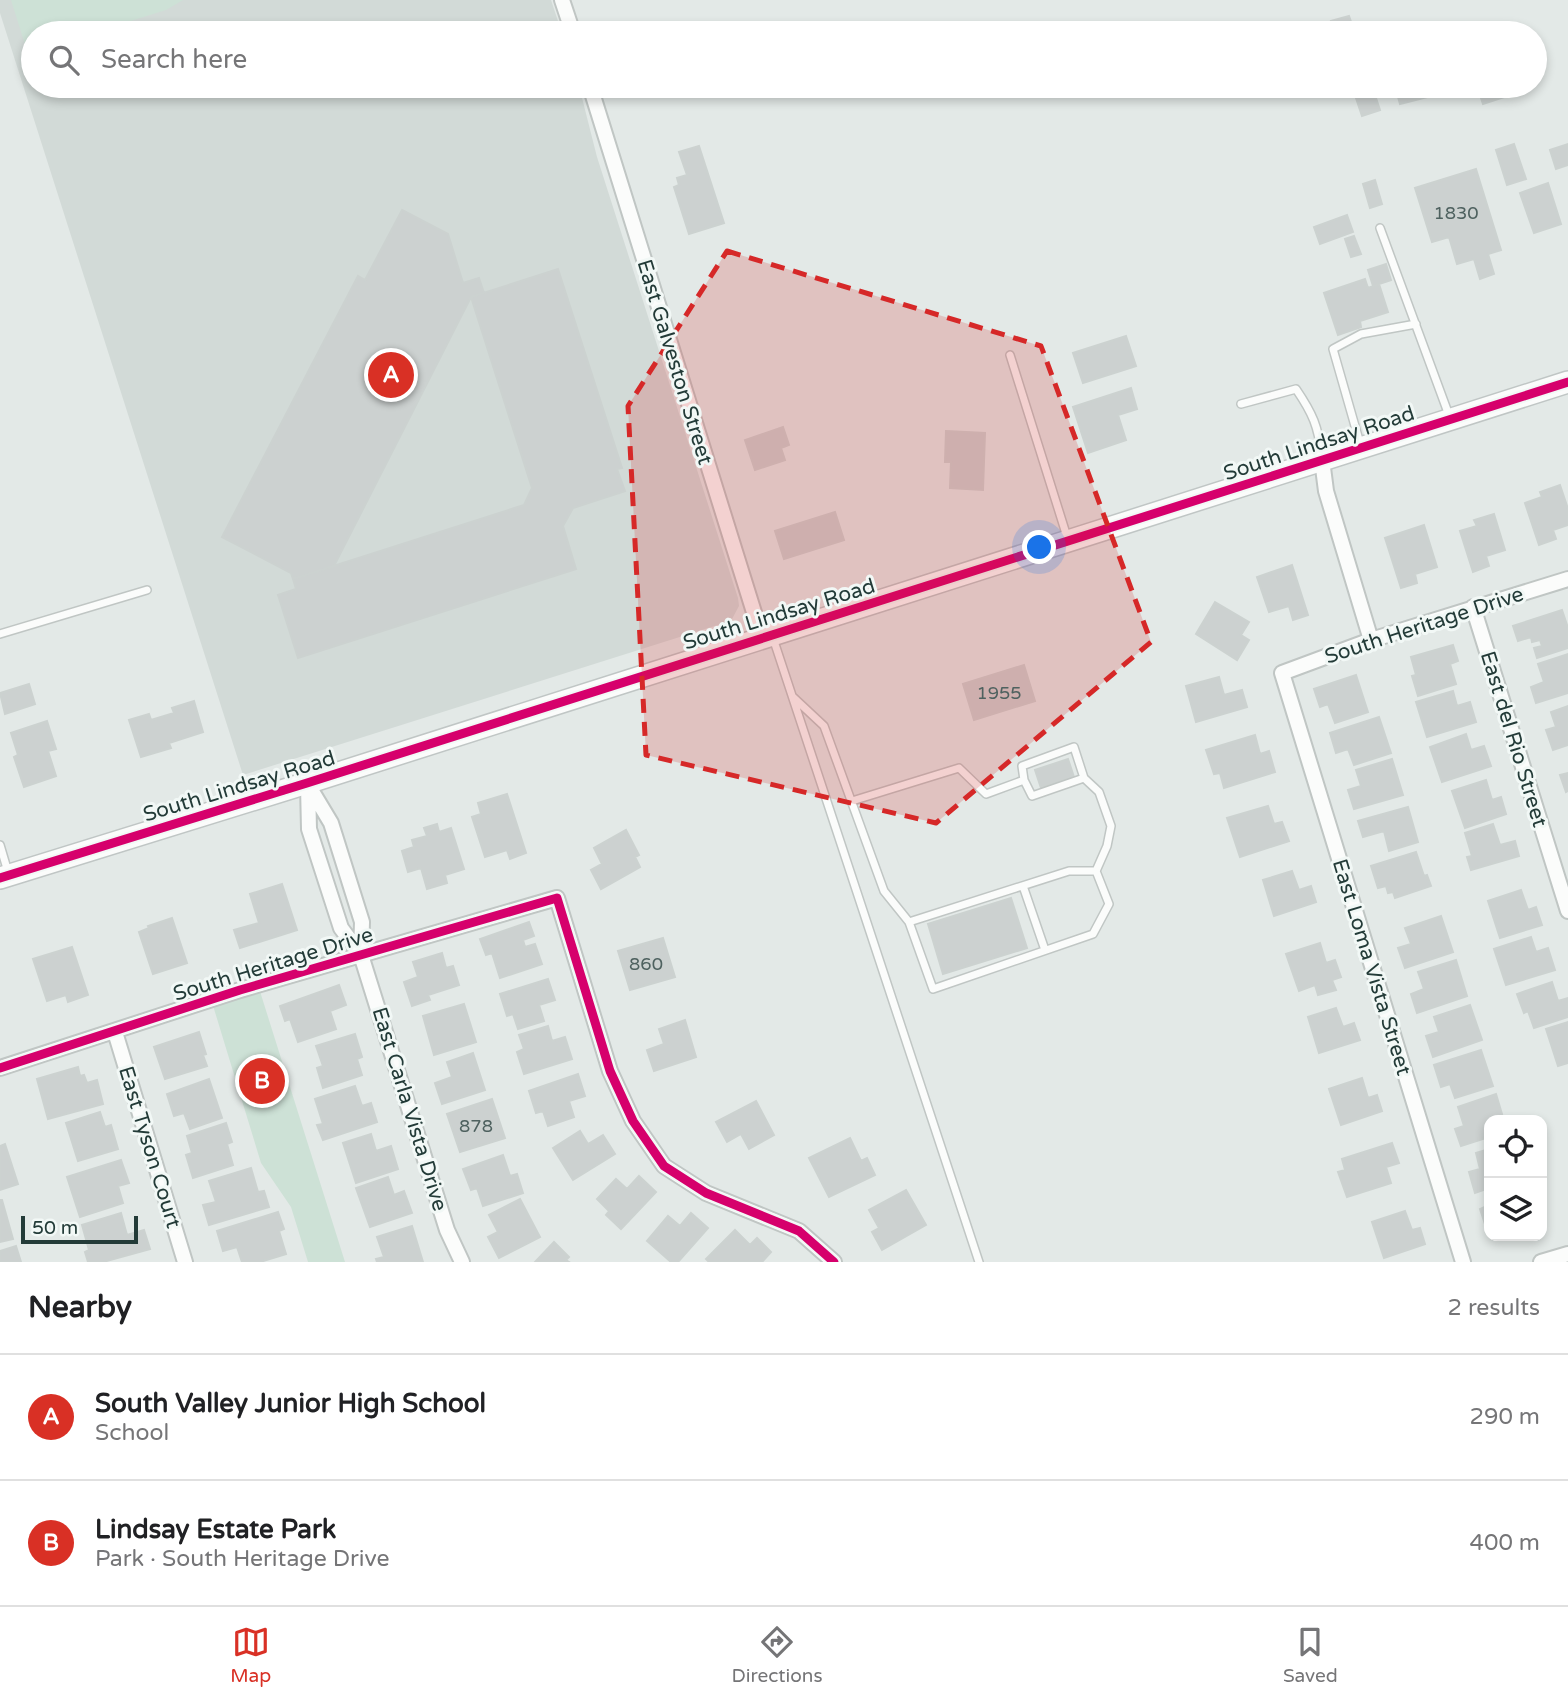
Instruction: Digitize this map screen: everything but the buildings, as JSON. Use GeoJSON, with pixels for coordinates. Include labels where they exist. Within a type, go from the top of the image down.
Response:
{"type":"FeatureCollection","features":[{"type":"Feature","properties":{"kind":"main road","name":"South Lindsay Road"},"geometry":{"type":"LineString","coordinates":[[4,877],[1568,382]]}},
{"type":"Feature","properties":{"kind":"street"},"geometry":{"type":"LineString","coordinates":[[562,0],[569,21]]}},
{"type":"Feature","properties":{"kind":"street","name":"East Galveston Street"},"geometry":{"type":"LineString","coordinates":[[594,98],[767,636]]}},
{"type":"Feature","properties":{"kind":"street"},"geometry":{"type":"LineString","coordinates":[[1322,460],[1326,491],[1371,640]]}},
{"type":"Feature","properties":{"kind":"street","name":"South Heritage Drive"},"geometry":{"type":"LineString","coordinates":[[1282,673],[1371,640],[1568,579]]}},
{"type":"Feature","properties":{"kind":"street","name":"East del Rio Street"},"geometry":{"type":"LineString","coordinates":[[1473,607],[1568,911]]}},
{"type":"Feature","properties":{"kind":"street","name":"East Loma Vista Street"},"geometry":{"type":"LineString","coordinates":[[1282,673],[1463,1262]]}},
{"type":"Feature","properties":{"kind":"street","name":"East Carla Vista Drive"},"geometry":{"type":"LineString","coordinates":[[307,783],[309,829],[341,928],[361,955]]}},
{"type":"Feature","properties":{"kind":"street","name":"East Carla Vista Drive"},"geometry":{"type":"LineString","coordinates":[[307,783],[331,823],[362,922],[361,955],[447,1230],[462,1262]]}},
{"type":"Feature","properties":{"kind":"street","name":"South Heritage Drive"},"geometry":{"type":"LineString","coordinates":[[0,1068],[230,993],[557,898],[610,1071],[633,1121],[664,1166],[706,1193],[799,1231],[834,1262]]}},
{"type":"Feature","properties":{"kind":"street","name":"East Tyson Court"},"geometry":{"type":"LineString","coordinates":[[116,1032],[186,1262]]}},
{"type":"Feature","properties":{"kind":"street"},"geometry":{"type":"LineString","coordinates":[[1541,1262],[1568,1254]]}},
{"type":"Feature","properties":{"kind":"lane"},"geometry":{"type":"LineString","coordinates":[[1380,228],[1451,419]]}},
{"type":"Feature","properties":{"kind":"lane"},"geometry":{"type":"LineString","coordinates":[[1362,447],[1333,349],[1361,334],[1416,324]]}},
{"type":"Feature","properties":{"kind":"lane"},"geometry":{"type":"LineString","coordinates":[[1010,355],[1068,540]]}},
{"type":"Feature","properties":{"kind":"lane"},"geometry":{"type":"LineString","coordinates":[[1241,404],[1296,389],[1318,428],[1322,460]]}},
{"type":"Feature","properties":{"kind":"lane"},"geometry":{"type":"LineString","coordinates":[[0,634],[147,590]]}},
{"type":"Feature","properties":{"kind":"lane"},"geometry":{"type":"LineString","coordinates":[[767,636],[793,696],[979,1262]]}},
{"type":"Feature","properties":{"kind":"lane"},"geometry":{"type":"LineString","coordinates":[[793,696],[824,726],[884,891],[909,922],[933,989],[1093,934],[1109,904],[1096,871],[1107,846],[1111,826],[1099,792],[1084,778],[1074,747],[1022,766],[1024,780],[1032,796],[1084,778]]}},
{"type":"Feature","properties":{"kind":"lane"},"geometry":{"type":"LineString","coordinates":[[852,801],[959,768],[985,794],[1024,780]]}},
{"type":"Feature","properties":{"kind":"lane"},"geometry":{"type":"LineString","coordinates":[[0,845],[4,877]]}},
{"type":"Feature","properties":{"kind":"lane"},"geometry":{"type":"LineString","coordinates":[[909,922],[1069,871],[1096,871]]}},
{"type":"Feature","properties":{"kind":"lane"},"geometry":{"type":"LineString","coordinates":[[1023,886],[1045,950]]}},
{"type":"Feature","properties":{"kind":"highlighted area"},"geometry":{"type":"Polygon","coordinates":[[[727,251],[1041,346],[1151,642],[936,823],[646,755],[628,406],[727,251]]]}},
{"type":"Feature","properties":{"kind":"shaded area"},"geometry":{"type":"Polygon","coordinates":[[[0,0],[551,0],[558,21],[21,21],[21,79],[0,13],[0,0]]]}},
{"type":"Feature","properties":{"kind":"shaded area"},"geometry":{"type":"Polygon","coordinates":[[[27,98],[582,98],[597,157],[739,606],[732,619],[724,623],[243,775],[27,98]]]}},
{"type":"Feature","properties":{"kind":"green space"},"geometry":{"type":"Polygon","coordinates":[[[11,0],[183,0],[166,10],[131,21],[21,21],[21,32],[11,0]]]}},
{"type":"Feature","properties":{"kind":"green space"},"geometry":{"type":"Polygon","coordinates":[[[258,985],[345,1262],[308,1262],[291,1207],[261,1163],[211,999],[258,985]]]}},
{"type":"Feature","properties":{"kind":"cycle path"},"geometry":{"type":"LineString","coordinates":[[0,878],[1568,382]]}},
{"type":"Feature","properties":{"kind":"cycle path"},"geometry":{"type":"LineString","coordinates":[[0,1068],[240,990],[557,898],[610,1071],[633,1121],[664,1166],[706,1193],[799,1231],[834,1262]]}},
{"type":"Feature","properties":{"kind":"place","name":"South Valley Junior High School"},"geometry":{"type":"Point","coordinates":[391,375]}},
{"type":"Feature","properties":{"kind":"place","name":"Lindsay Estate Park"},"geometry":{"type":"Point","coordinates":[262,1081]}}]}
